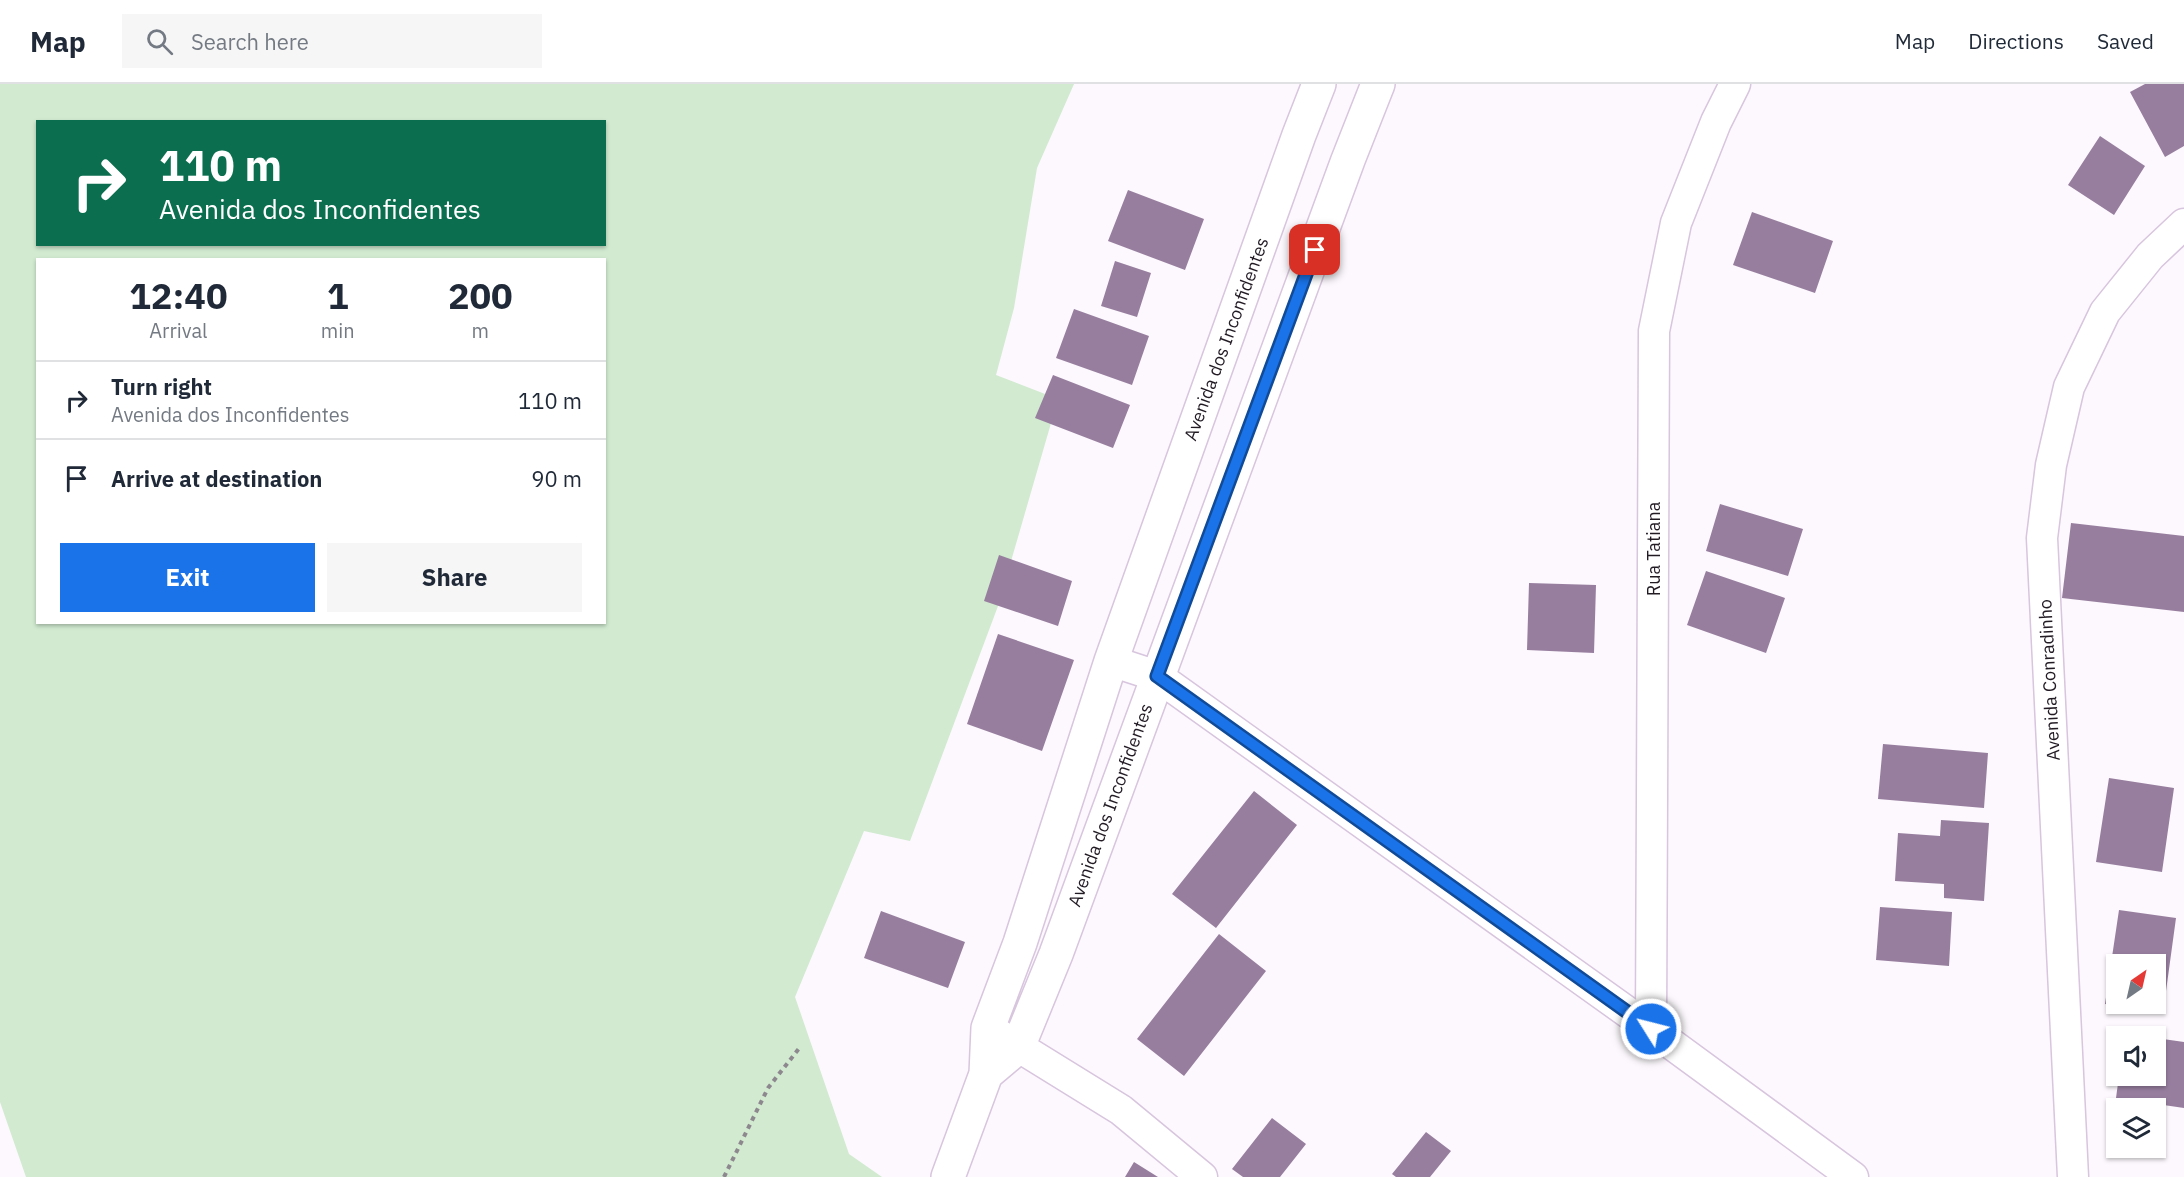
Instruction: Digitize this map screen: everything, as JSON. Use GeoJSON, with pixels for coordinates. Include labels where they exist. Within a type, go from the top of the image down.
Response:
{"type":"FeatureCollection","features":[{"type":"Feature","properties":{"kind":"street","name":"Avenida dos Inconfidentes"},"geometry":{"type":"LineString","coordinates":[[948,1177],[986,1074],[988,1028],[1020,943],[1111,661],[1319,84]]}},
{"type":"Feature","properties":{"kind":"street","name":"Avenida dos Inconfidentes"},"geometry":{"type":"LineString","coordinates":[[986,1074],[1018,1047],[1056,954],[1378,84]]}},
{"type":"Feature","properties":{"kind":"street","name":"Rua Tatiana"},"geometry":{"type":"LineString","coordinates":[[1651,1029],[1654,331],[1676,223],[1716,122],[1735,84]]}},
{"type":"Feature","properties":{"kind":"street","name":"Avenida Conradinho"},"geometry":{"type":"LineString","coordinates":[[2073,1177],[2042,538],[2051,465],[2069,387],[2104,312],[2150,256],[2184,224]]}},
{"type":"Feature","properties":{"kind":"street"},"geometry":{"type":"LineString","coordinates":[[1111,661],[1157,676],[1651,1029],[1853,1177]]}},
{"type":"Feature","properties":{"kind":"street"},"geometry":{"type":"LineString","coordinates":[[988,1028],[1121,1110],[1202,1177]]}},
{"type":"Feature","properties":{"kind":"path"},"geometry":{"type":"LineString","coordinates":[[724,1177],[768,1089],[801,1046]]}},
{"type":"Feature","properties":{"kind":"green space"},"geometry":{"type":"Polygon","coordinates":[[[0,84],[1074,84],[1037,168],[1014,308],[996,375],[1058,399],[998,606],[910,841],[864,831],[795,997],[849,1154],[882,1177],[26,1177],[0,1102],[0,84]]]}},
{"type":"Feature","properties":{"kind":"building"},"geometry":{"type":"Polygon","coordinates":[[[2145,84],[2184,84],[2184,146],[2165,157],[2130,92],[2145,84]]]}},
{"type":"Feature","properties":{"kind":"building"},"geometry":{"type":"Polygon","coordinates":[[[2100,136],[2145,166],[2114,215],[2068,185],[2100,136]]]}},
{"type":"Feature","properties":{"kind":"building"},"geometry":{"type":"Polygon","coordinates":[[[1128,190],[1204,219],[1185,270],[1108,241],[1128,190]]]}},
{"type":"Feature","properties":{"kind":"building"},"geometry":{"type":"Polygon","coordinates":[[[1752,212],[1833,241],[1815,293],[1733,265],[1752,212]]]}},
{"type":"Feature","properties":{"kind":"building"},"geometry":{"type":"Polygon","coordinates":[[[1115,261],[1151,273],[1137,317],[1101,306],[1115,261]]]}},
{"type":"Feature","properties":{"kind":"building"},"geometry":{"type":"Polygon","coordinates":[[[1074,309],[1149,336],[1132,385],[1056,358],[1074,309]]]}},
{"type":"Feature","properties":{"kind":"building"},"geometry":{"type":"Polygon","coordinates":[[[1053,375],[1130,405],[1113,448],[1035,418],[1053,375]]]}},
{"type":"Feature","properties":{"kind":"building"},"geometry":{"type":"Polygon","coordinates":[[[1720,504],[1803,529],[1788,576],[1706,551],[1720,504]]]}},
{"type":"Feature","properties":{"kind":"building"},"geometry":{"type":"Polygon","coordinates":[[[2071,523],[2184,536],[2184,612],[2062,598],[2071,523]]]}},
{"type":"Feature","properties":{"kind":"building"},"geometry":{"type":"Polygon","coordinates":[[[999,555],[1072,581],[1058,626],[984,601],[999,555]]]}},
{"type":"Feature","properties":{"kind":"building"},"geometry":{"type":"Polygon","coordinates":[[[1706,571],[1785,598],[1766,653],[1687,625],[1706,571]]]}},
{"type":"Feature","properties":{"kind":"building"},"geometry":{"type":"Polygon","coordinates":[[[1529,583],[1596,585],[1594,653],[1527,650],[1529,583]]]}},
{"type":"Feature","properties":{"kind":"building"},"geometry":{"type":"Polygon","coordinates":[[[998,634],[1074,660],[1042,751],[967,724],[998,634]]]}},
{"type":"Feature","properties":{"kind":"building"},"geometry":{"type":"Polygon","coordinates":[[[1883,744],[1988,753],[1984,808],[1878,799],[1883,744]]]}},
{"type":"Feature","properties":{"kind":"building"},"geometry":{"type":"Polygon","coordinates":[[[2109,778],[2174,788],[2162,872],[2096,862],[2109,778]]]}},
{"type":"Feature","properties":{"kind":"building"},"geometry":{"type":"Polygon","coordinates":[[[1254,791],[1297,825],[1216,928],[1172,894],[1254,791]]]}},
{"type":"Feature","properties":{"kind":"building"},"geometry":{"type":"Polygon","coordinates":[[[1941,820],[1989,823],[1984,901],[1944,898],[1944,884],[1895,881],[1898,833],[1940,836],[1941,820]]]}},
{"type":"Feature","properties":{"kind":"building"},"geometry":{"type":"Polygon","coordinates":[[[1880,907],[1952,912],[1949,966],[1876,960],[1880,907]]]}},
{"type":"Feature","properties":{"kind":"building"},"geometry":{"type":"Polygon","coordinates":[[[2119,910],[2176,918],[2166,991],[2166,954],[2112,954],[2119,910]]]}},
{"type":"Feature","properties":{"kind":"building"},"geometry":{"type":"Polygon","coordinates":[[[881,911],[965,942],[948,988],[864,958],[881,911]]]}},
{"type":"Feature","properties":{"kind":"building"},"geometry":{"type":"Polygon","coordinates":[[[1219,934],[1266,971],[1184,1076],[1137,1039],[1219,934]]]}},
{"type":"Feature","properties":{"kind":"building"},"geometry":{"type":"Polygon","coordinates":[[[2166,1039],[2184,1042],[2184,1108],[2166,1105],[2166,1098],[2116,1098],[2118,1086],[2166,1086],[2166,1039]]]}},
{"type":"Feature","properties":{"kind":"building"},"geometry":{"type":"Polygon","coordinates":[[[1272,1118],[1306,1144],[1280,1177],[1243,1177],[1232,1169],[1272,1118]]]}},
{"type":"Feature","properties":{"kind":"building"},"geometry":{"type":"Polygon","coordinates":[[[1426,1132],[1451,1151],[1430,1177],[1396,1177],[1392,1174],[1426,1132]]]}},
{"type":"Feature","properties":{"kind":"building"},"geometry":{"type":"Polygon","coordinates":[[[1134,1162],[1158,1177],[1125,1177],[1134,1162]]]}},
{"type":"Feature","properties":{"kind":"route"},"geometry":{"type":"LineString","coordinates":[[1315,250],[1157,676],[1651,1029]]}}]}
